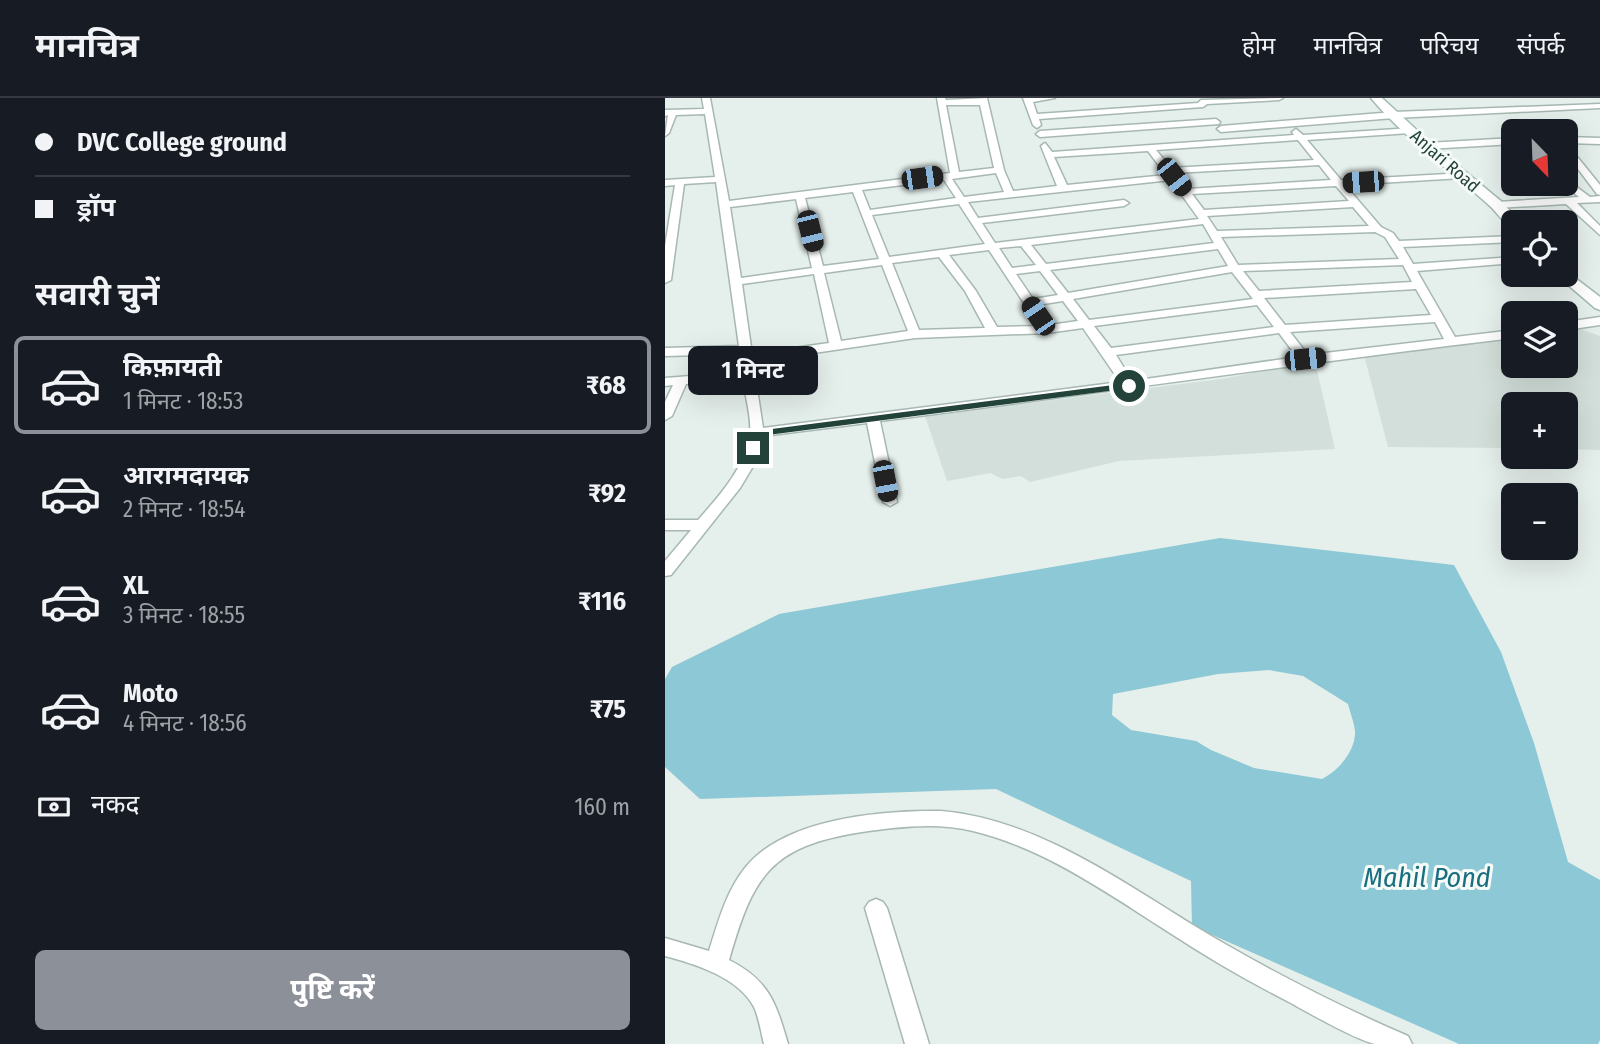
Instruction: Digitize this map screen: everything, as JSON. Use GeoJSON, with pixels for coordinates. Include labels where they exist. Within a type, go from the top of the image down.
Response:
{"type":"FeatureCollection","features":[{"type":"Feature","properties":{"kind":"street"},"geometry":{"type":"LineString","coordinates":[[1051,98],[1028,99],[1063,188]]}},
{"type":"Feature","properties":{"kind":"street"},"geometry":{"type":"LineString","coordinates":[[1105,98],[1131,149]]}},
{"type":"Feature","properties":{"kind":"street"},"geometry":{"type":"LineString","coordinates":[[1034,117],[1279,98]]}},
{"type":"Feature","properties":{"kind":"street","name":"Anjari Road"},"geometry":{"type":"LineString","coordinates":[[1376,98],[1501,210]]}},
{"type":"Feature","properties":{"kind":"street"},"geometry":{"type":"LineString","coordinates":[[1010,194],[999,170],[984,100],[941,101],[950,175],[962,200],[1047,329]]}},
{"type":"Feature","properties":{"kind":"street"},"geometry":{"type":"LineString","coordinates":[[1201,102],[1232,142]]}},
{"type":"Feature","properties":{"kind":"street"},"geometry":{"type":"LineString","coordinates":[[665,133],[669,113],[707,104],[725,205],[757,433],[748,463],[733,488],[665,571]]}},
{"type":"Feature","properties":{"kind":"street"},"geometry":{"type":"LineString","coordinates":[[1040,134],[1285,119],[1600,106]]}},
{"type":"Feature","properties":{"kind":"street"},"geometry":{"type":"LineString","coordinates":[[1285,119],[1377,229],[1389,235],[1396,244],[1452,342]]}},
{"type":"Feature","properties":{"kind":"street"},"geometry":{"type":"LineString","coordinates":[[1048,155],[1411,130]]}},
{"type":"Feature","properties":{"kind":"street"},"geometry":{"type":"LineString","coordinates":[[1579,140],[1600,141]]}},
{"type":"Feature","properties":{"kind":"street"},"geometry":{"type":"LineString","coordinates":[[1427,146],[1501,142]]}},
{"type":"Feature","properties":{"kind":"street"},"geometry":{"type":"LineString","coordinates":[[1150,148],[1203,217],[1257,298],[1305,359]]}},
{"type":"Feature","properties":{"kind":"street"},"geometry":{"type":"LineString","coordinates":[[866,213],[1171,174],[1321,162]]}},
{"type":"Feature","properties":{"kind":"street"},"geometry":{"type":"LineString","coordinates":[[1579,164],[1600,192]]}},
{"type":"Feature","properties":{"kind":"street"},"geometry":{"type":"LineString","coordinates":[[725,205],[999,170]]}},
{"type":"Feature","properties":{"kind":"street"},"geometry":{"type":"LineString","coordinates":[[1185,192],[1462,176]]}},
{"type":"Feature","properties":{"kind":"street"},"geometry":{"type":"LineString","coordinates":[[665,183],[721,179]]}},
{"type":"Feature","properties":{"kind":"street"},"geometry":{"type":"LineString","coordinates":[[665,280],[680,182]]}},
{"type":"Feature","properties":{"kind":"street"},"geometry":{"type":"LineString","coordinates":[[856,188],[915,334]]}},
{"type":"Feature","properties":{"kind":"street"},"geometry":{"type":"LineString","coordinates":[[1579,193],[1588,200]]}},
{"type":"Feature","properties":{"kind":"street"},"geometry":{"type":"LineString","coordinates":[[800,195],[836,345]]}},
{"type":"Feature","properties":{"kind":"street"},"geometry":{"type":"LineString","coordinates":[[1568,200],[1600,232]]}},
{"type":"Feature","properties":{"kind":"street"},"geometry":{"type":"LineString","coordinates":[[1497,205],[1600,200]]}},
{"type":"Feature","properties":{"kind":"street"},"geometry":{"type":"LineString","coordinates":[[977,221],[1124,204]]}},
{"type":"Feature","properties":{"kind":"street"},"geometry":{"type":"LineString","coordinates":[[735,282],[1203,217],[1355,204]]}},
{"type":"Feature","properties":{"kind":"street"},"geometry":{"type":"LineString","coordinates":[[1214,234],[1377,229]]}},
{"type":"Feature","properties":{"kind":"street"},"geometry":{"type":"LineString","coordinates":[[1396,244],[1501,240]]}},
{"type":"Feature","properties":{"kind":"street"},"geometry":{"type":"LineString","coordinates":[[1024,243],[1108,352],[1129,386]]}},
{"type":"Feature","properties":{"kind":"street"},"geometry":{"type":"LineString","coordinates":[[1009,272],[1220,245]]}},
{"type":"Feature","properties":{"kind":"street"},"geometry":{"type":"LineString","coordinates":[[943,254],[970,291],[993,331]]}},
{"type":"Feature","properties":{"kind":"street"},"geometry":{"type":"LineString","coordinates":[[1030,303],[1235,268],[1501,261]]}},
{"type":"Feature","properties":{"kind":"street"},"geometry":{"type":"LineString","coordinates":[[665,352],[745,355],[915,334],[1047,329],[1257,298],[1420,285]]}},
{"type":"Feature","properties":{"kind":"street"},"geometry":{"type":"LineString","coordinates":[[1578,286],[1600,305]]}},
{"type":"Feature","properties":{"kind":"street"},"geometry":{"type":"LineString","coordinates":[[1108,352],[1282,329],[1438,318]]}},
{"type":"Feature","properties":{"kind":"street"},"geometry":{"type":"LineString","coordinates":[[1578,324],[1600,321]]}},
{"type":"Feature","properties":{"kind":"street"},"geometry":{"type":"LineString","coordinates":[[757,433],[1129,386],[1305,359],[1501,336]]}},
{"type":"Feature","properties":{"kind":"street"},"geometry":{"type":"LineString","coordinates":[[665,382],[748,375]]}},
{"type":"Feature","properties":{"kind":"street"},"geometry":{"type":"LineString","coordinates":[[665,416],[681,381]]}},
{"type":"Feature","properties":{"kind":"street"},"geometry":{"type":"LineString","coordinates":[[873,418],[890,502]]}},
{"type":"Feature","properties":{"kind":"street"},"geometry":{"type":"LineString","coordinates":[[665,525],[701,526]]}},
{"type":"Feature","properties":{"kind":"street"},"geometry":{"type":"LineString","coordinates":[[716,965],[736,898],[755,870],[780,851],[825,831],[876,822],[918,820],[971,823],[1014,836],[1120,889],[1270,981],[1400,1044]]}},
{"type":"Feature","properties":{"kind":"street"},"geometry":{"type":"LineString","coordinates":[[876,908],[917,1044]]}},
{"type":"Feature","properties":{"kind":"street"},"geometry":{"type":"LineString","coordinates":[[665,947],[692,953],[737,976],[757,993],[776,1044]]}},
{"type":"Feature","properties":{"kind":"shaded area"},"geometry":{"type":"Polygon","coordinates":[[[1578,328],[1600,336],[1600,450],[1578,449],[1578,392],[1501,392],[1501,448],[1388,447],[1364,355],[1501,338],[1501,378],[1578,378],[1578,328]]]}},
{"type":"Feature","properties":{"kind":"shaded area"},"geometry":{"type":"Polygon","coordinates":[[[1315,362],[1335,449],[1119,461],[1030,482],[1021,476],[1002,479],[991,473],[947,481],[925,416],[1221,379],[1315,362]]]}},
{"type":"Feature","properties":{"kind":"water","name":"Mahil Pond"},"geometry":{"type":"Polygon","coordinates":[[[1220,538],[1454,565],[1501,652],[1534,743],[1568,862],[1600,880],[1598,1044],[1459,1044],[1192,926],[1191,881],[996,789],[700,799],[665,767],[665,679],[672,667],[779,614],[1220,538]],[[1269,670],[1218,674],[1113,694],[1112,715],[1131,730],[1196,741],[1254,768],[1322,779],[1340,766],[1349,753],[1355,738],[1354,728],[1348,704],[1303,676],[1269,670]]]}},
{"type":"Feature","properties":{"kind":"route"},"geometry":{"type":"LineString","coordinates":[[753,448],[757,433],[1129,386]]}}]}
